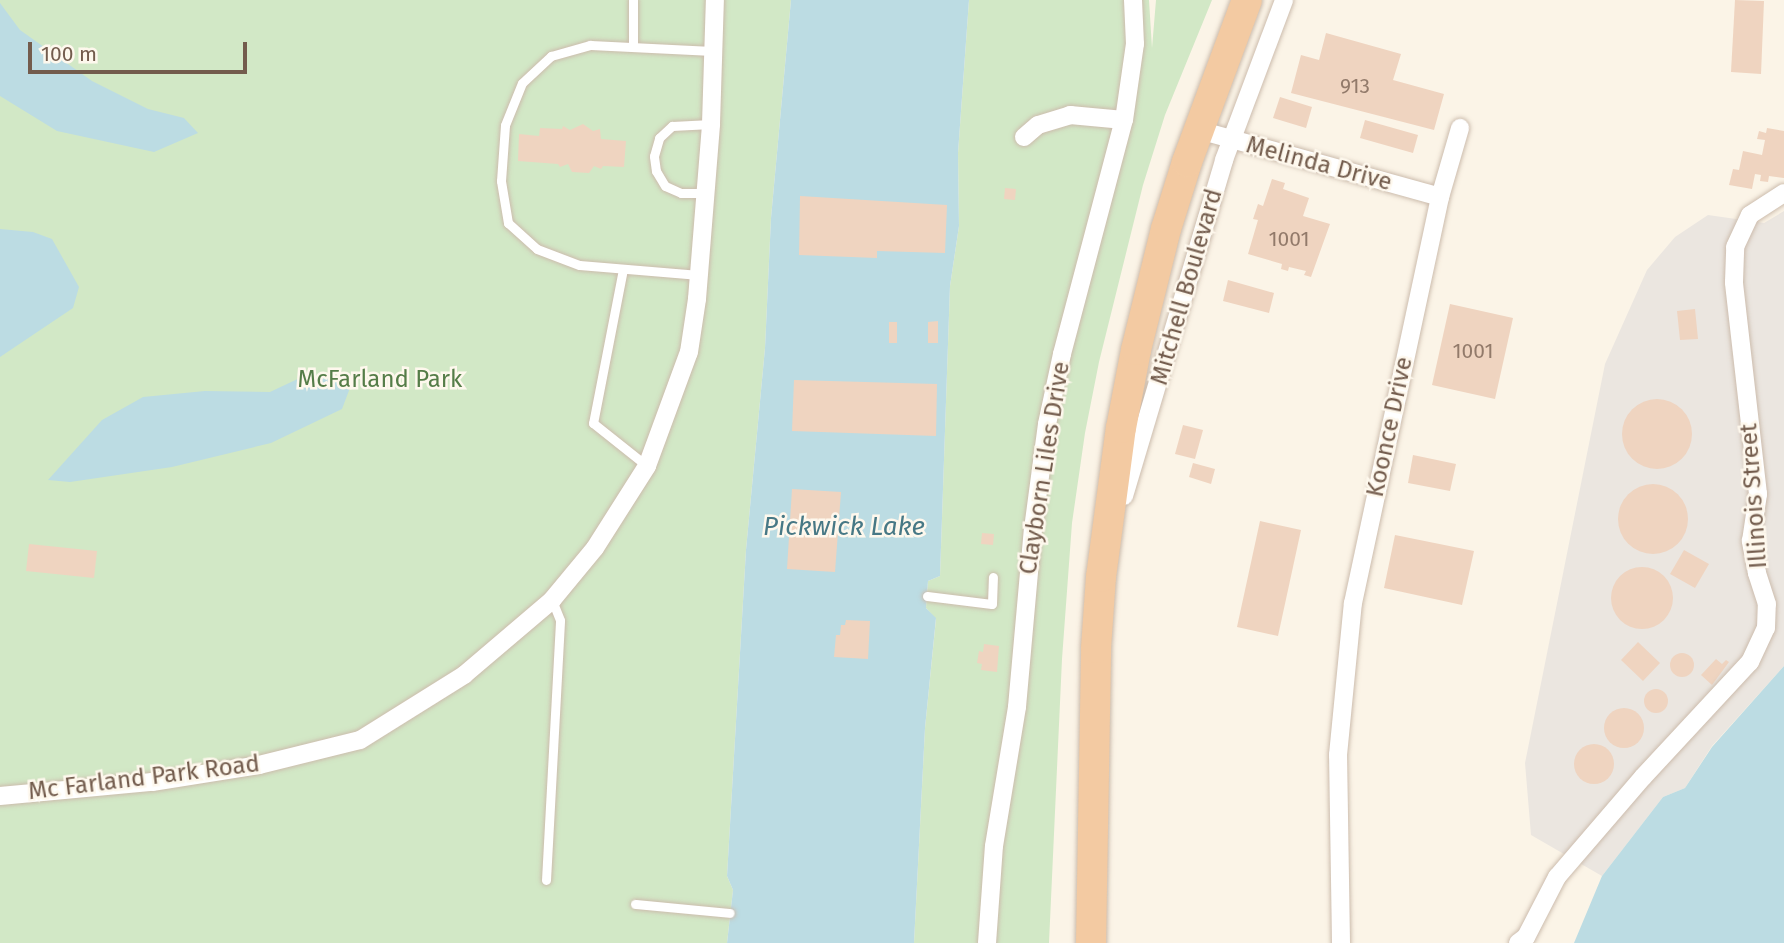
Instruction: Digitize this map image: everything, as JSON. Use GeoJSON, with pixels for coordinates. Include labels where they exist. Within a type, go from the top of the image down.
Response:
{"type":"FeatureCollection","features":[{"type":"Feature","properties":{"kind":"highway"},"geometry":{"type":"LineString","coordinates":[[1075,943],[1083,628],[1094,511],[1111,400],[1128,312],[1161,190],[1208,51],[1229,0]]}},
{"type":"Feature","properties":{"kind":"highway"},"geometry":{"type":"LineString","coordinates":[[1091,943],[1101,577],[1121,428],[1136,350],[1166,229],[1247,0]]}},
{"type":"Feature","properties":{"kind":"street","name":"Mc Farland Park Road"},"geometry":{"type":"LineString","coordinates":[[0,796],[152,782],[259,765],[360,740],[464,675],[552,600],[595,548],[647,466],[689,352],[699,275],[711,124],[715,0]]}},
{"type":"Feature","properties":{"kind":"street","name":"Clayborn Liles Drive"},"geometry":{"type":"LineString","coordinates":[[987,943],[995,846],[1018,698],[1026,600],[1047,424],[1062,354],[1124,120],[1135,44],[1133,0]]}},
{"type":"Feature","properties":{"kind":"street","name":"Mitchell Boulevard"},"geometry":{"type":"LineString","coordinates":[[1101,577],[1231,140],[1284,0]]}},
{"type":"Feature","properties":{"kind":"street"},"geometry":{"type":"LineString","coordinates":[[1024,137],[1038,125],[1070,115],[1124,120]]}},
{"type":"Feature","properties":{"kind":"street","name":"Koonce Drive"},"geometry":{"type":"LineString","coordinates":[[1341,943],[1338,755],[1345,658],[1371,516],[1440,197],[1460,128]]}},
{"type":"Feature","properties":{"kind":"street","name":"Melinda Drive"},"geometry":{"type":"LineString","coordinates":[[1199,130],[1440,197]]}},
{"type":"Feature","properties":{"kind":"street","name":"Illinois Street"},"geometry":{"type":"LineString","coordinates":[[1518,943],[1526,937],[1558,877],[1643,777],[1750,662],[1766,628],[1767,604],[1751,541],[1758,494],[1734,282],[1735,247],[1749,215],[1784,193]]}},
{"type":"Feature","properties":{"kind":"lane"},"geometry":{"type":"LineString","coordinates":[[633,0],[633,47]]}},
{"type":"Feature","properties":{"kind":"lane"},"geometry":{"type":"LineString","coordinates":[[699,275],[579,265],[537,249],[508,223],[501,181],[505,125],[522,83],[551,55],[590,45],[713,51]]}},
{"type":"Feature","properties":{"kind":"lane"},"geometry":{"type":"LineString","coordinates":[[705,193],[681,193],[665,186],[656,171],[654,156],[659,138],[671,126],[711,124]]}},
{"type":"Feature","properties":{"kind":"lane"},"geometry":{"type":"LineString","coordinates":[[623,268],[593,423],[647,466]]}},
{"type":"Feature","properties":{"kind":"lane"},"geometry":{"type":"LineString","coordinates":[[927,596],[992,604],[993,577]]}},
{"type":"Feature","properties":{"kind":"lane"},"geometry":{"type":"LineString","coordinates":[[546,880],[560,620],[552,600]]}},
{"type":"Feature","properties":{"kind":"lane"},"geometry":{"type":"LineString","coordinates":[[635,904],[730,913]]}},
{"type":"Feature","properties":{"kind":"shaded area"},"geometry":{"type":"Polygon","coordinates":[[[1784,211],[1784,666],[1712,746],[1685,788],[1663,797],[1602,876],[1531,835],[1525,763],[1605,364],[1647,270],[1675,237],[1708,215],[1764,223],[1784,211]]]}},
{"type":"Feature","properties":{"kind":"green space","name":"McFarland Park"},"geometry":{"type":"Polygon","coordinates":[[[0,0],[791,0],[771,218],[765,348],[746,550],[727,876],[733,890],[727,943],[0,943],[0,0]]]}},
{"type":"Feature","properties":{"kind":"green space"},"geometry":{"type":"Polygon","coordinates":[[[969,0],[1149,0],[1152,48],[1156,0],[1212,0],[1165,115],[1143,185],[1099,362],[1085,433],[1072,523],[1062,659],[1049,943],[914,943],[925,728],[936,619],[926,608],[928,581],[940,576],[950,286],[959,226],[958,153],[969,0]]]}},
{"type":"Feature","properties":{"kind":"water","name":"Pickwick Lake"},"geometry":{"type":"Polygon","coordinates":[[[791,0],[969,0],[958,153],[959,226],[950,286],[940,576],[928,581],[926,608],[936,618],[925,728],[914,943],[727,943],[733,890],[727,876],[746,550],[765,348],[771,218],[791,0]]]}},
{"type":"Feature","properties":{"kind":"water"},"geometry":{"type":"Polygon","coordinates":[[[0,3],[20,30],[92,81],[148,109],[184,118],[198,133],[154,152],[57,131],[0,96],[0,3]]]}},
{"type":"Feature","properties":{"kind":"water"},"geometry":{"type":"Polygon","coordinates":[[[0,229],[33,232],[52,239],[79,287],[73,308],[0,357],[0,229]]]}},
{"type":"Feature","properties":{"kind":"water"},"geometry":{"type":"Polygon","coordinates":[[[331,375],[353,380],[342,409],[271,443],[172,467],[70,482],[48,480],[102,420],[143,397],[205,391],[270,392],[304,376],[331,375]]]}},
{"type":"Feature","properties":{"kind":"water"},"geometry":{"type":"Polygon","coordinates":[[[1784,666],[1784,943],[1574,943],[1602,876],[1663,797],[1685,788],[1712,747],[1784,666]]]}},
{"type":"Feature","properties":{"kind":"building"},"geometry":{"type":"Polygon","coordinates":[[[1735,0],[1764,1],[1761,74],[1731,72],[1735,0]]]}},
{"type":"Feature","properties":{"kind":"building"},"geometry":{"type":"Polygon","coordinates":[[[1326,33],[1401,54],[1393,80],[1444,94],[1434,130],[1291,93],[1301,55],[1319,60],[1326,33]]]}},
{"type":"Feature","properties":{"kind":"building"},"geometry":{"type":"Polygon","coordinates":[[[1280,97],[1312,107],[1306,128],[1273,118],[1280,97]]]}},
{"type":"Feature","properties":{"kind":"building"},"geometry":{"type":"Polygon","coordinates":[[[1365,120],[1418,135],[1413,153],[1360,138],[1365,120]]]}},
{"type":"Feature","properties":{"kind":"building"},"geometry":{"type":"Polygon","coordinates":[[[583,124],[593,131],[600,129],[601,139],[626,141],[624,167],[603,166],[601,169],[594,166],[589,173],[572,172],[568,164],[560,167],[558,164],[518,161],[519,134],[539,136],[540,128],[562,129],[563,126],[570,130],[583,124]]]}},
{"type":"Feature","properties":{"kind":"building"},"geometry":{"type":"Polygon","coordinates":[[[1767,128],[1784,131],[1784,178],[1769,176],[1768,182],[1760,181],[1761,175],[1755,174],[1752,189],[1729,185],[1733,169],[1739,170],[1743,151],[1762,155],[1765,140],[1757,139],[1759,131],[1766,133],[1767,128]]]}},
{"type":"Feature","properties":{"kind":"building"},"geometry":{"type":"Polygon","coordinates":[[[1272,179],[1285,183],[1283,189],[1309,198],[1303,216],[1330,224],[1311,277],[1304,275],[1306,271],[1289,267],[1288,271],[1281,269],[1282,264],[1248,254],[1258,220],[1253,219],[1258,204],[1263,206],[1272,179]]]}},
{"type":"Feature","properties":{"kind":"building"},"geometry":{"type":"Polygon","coordinates":[[[1005,188],[1016,189],[1015,200],[1004,199],[1005,188]]]}},
{"type":"Feature","properties":{"kind":"building"},"geometry":{"type":"Polygon","coordinates":[[[800,196],[947,205],[945,253],[877,251],[877,258],[799,255],[800,196]]]}},
{"type":"Feature","properties":{"kind":"building"},"geometry":{"type":"Polygon","coordinates":[[[1228,280],[1274,293],[1269,313],[1223,301],[1228,280]]]}},
{"type":"Feature","properties":{"kind":"building"},"geometry":{"type":"Polygon","coordinates":[[[1450,304],[1513,318],[1495,399],[1432,385],[1450,304]]]}},
{"type":"Feature","properties":{"kind":"building"},"geometry":{"type":"Polygon","coordinates":[[[1695,309],[1698,339],[1680,340],[1677,311],[1695,309]]]}},
{"type":"Feature","properties":{"kind":"building"},"geometry":{"type":"Polygon","coordinates":[[[938,321],[938,343],[928,343],[928,322],[938,321]]]}},
{"type":"Feature","properties":{"kind":"building"},"geometry":{"type":"Polygon","coordinates":[[[889,322],[897,322],[897,343],[889,343],[889,322]]]}},
{"type":"Feature","properties":{"kind":"building"},"geometry":{"type":"Polygon","coordinates":[[[794,380],[937,384],[936,436],[792,431],[794,380]]]}},
{"type":"Feature","properties":{"kind":"building"},"geometry":{"type":"Polygon","coordinates":[[[1657,399],[1676,405],[1686,415],[1692,434],[1686,453],[1676,463],[1657,469],[1638,463],[1628,453],[1622,434],[1628,415],[1638,405],[1657,399]]]}},
{"type":"Feature","properties":{"kind":"building"},"geometry":{"type":"Polygon","coordinates":[[[1183,425],[1203,430],[1195,459],[1175,454],[1183,425]]]}},
{"type":"Feature","properties":{"kind":"building"},"geometry":{"type":"Polygon","coordinates":[[[1413,455],[1456,464],[1450,491],[1408,483],[1413,455]]]}},
{"type":"Feature","properties":{"kind":"building"},"geometry":{"type":"Polygon","coordinates":[[[1193,463],[1215,469],[1211,484],[1189,477],[1193,463]]]}},
{"type":"Feature","properties":{"kind":"building"},"geometry":{"type":"Polygon","coordinates":[[[1653,484],[1672,490],[1682,500],[1688,519],[1682,538],[1672,548],[1653,554],[1634,548],[1624,538],[1618,519],[1624,500],[1634,490],[1653,484]]]}},
{"type":"Feature","properties":{"kind":"building"},"geometry":{"type":"Polygon","coordinates":[[[792,489],[841,492],[835,572],[787,569],[792,489]]]}},
{"type":"Feature","properties":{"kind":"building"},"geometry":{"type":"Polygon","coordinates":[[[1260,521],[1301,530],[1278,636],[1237,627],[1260,521]]]}},
{"type":"Feature","properties":{"kind":"building"},"geometry":{"type":"Polygon","coordinates":[[[982,533],[994,534],[993,545],[981,544],[982,533]]]}},
{"type":"Feature","properties":{"kind":"building"},"geometry":{"type":"Polygon","coordinates":[[[1395,535],[1474,551],[1462,605],[1384,588],[1395,535]]]}},
{"type":"Feature","properties":{"kind":"building"},"geometry":{"type":"Polygon","coordinates":[[[29,544],[97,551],[94,578],[26,571],[29,544]]]}},
{"type":"Feature","properties":{"kind":"building"},"geometry":{"type":"Polygon","coordinates":[[[1684,550],[1709,564],[1695,588],[1670,574],[1684,550]]]}},
{"type":"Feature","properties":{"kind":"building"},"geometry":{"type":"Polygon","coordinates":[[[1642,567],[1664,576],[1673,598],[1664,620],[1642,629],[1620,620],[1611,598],[1620,576],[1642,567]]]}},
{"type":"Feature","properties":{"kind":"building"},"geometry":{"type":"Polygon","coordinates":[[[846,620],[870,621],[868,659],[834,657],[836,635],[840,635],[841,625],[845,625],[846,620]]]}},
{"type":"Feature","properties":{"kind":"building"},"geometry":{"type":"Polygon","coordinates":[[[1638,642],[1660,663],[1643,681],[1621,660],[1638,642]]]}},
{"type":"Feature","properties":{"kind":"building"},"geometry":{"type":"Polygon","coordinates":[[[984,644],[999,646],[997,672],[981,670],[982,664],[977,663],[979,651],[983,652],[984,644]]]}},
{"type":"Feature","properties":{"kind":"building"},"geometry":{"type":"Polygon","coordinates":[[[1682,653],[1690,657],[1694,665],[1690,673],[1682,677],[1674,673],[1670,665],[1674,657],[1682,653]]]}},
{"type":"Feature","properties":{"kind":"building"},"geometry":{"type":"Polygon","coordinates":[[[1716,659],[1722,664],[1726,660],[1729,662],[1712,685],[1701,675],[1716,659]]]}},
{"type":"Feature","properties":{"kind":"building"},"geometry":{"type":"Polygon","coordinates":[[[1656,689],[1664,693],[1668,701],[1664,709],[1656,713],[1648,709],[1644,701],[1648,693],[1656,689]]]}},
{"type":"Feature","properties":{"kind":"building"},"geometry":{"type":"Polygon","coordinates":[[[1624,708],[1638,714],[1644,728],[1638,742],[1624,748],[1610,742],[1604,728],[1610,714],[1624,708]]]}},
{"type":"Feature","properties":{"kind":"building"},"geometry":{"type":"Polygon","coordinates":[[[1594,744],[1608,750],[1614,764],[1608,778],[1594,784],[1580,778],[1574,764],[1580,750],[1594,744]]]}}]}
